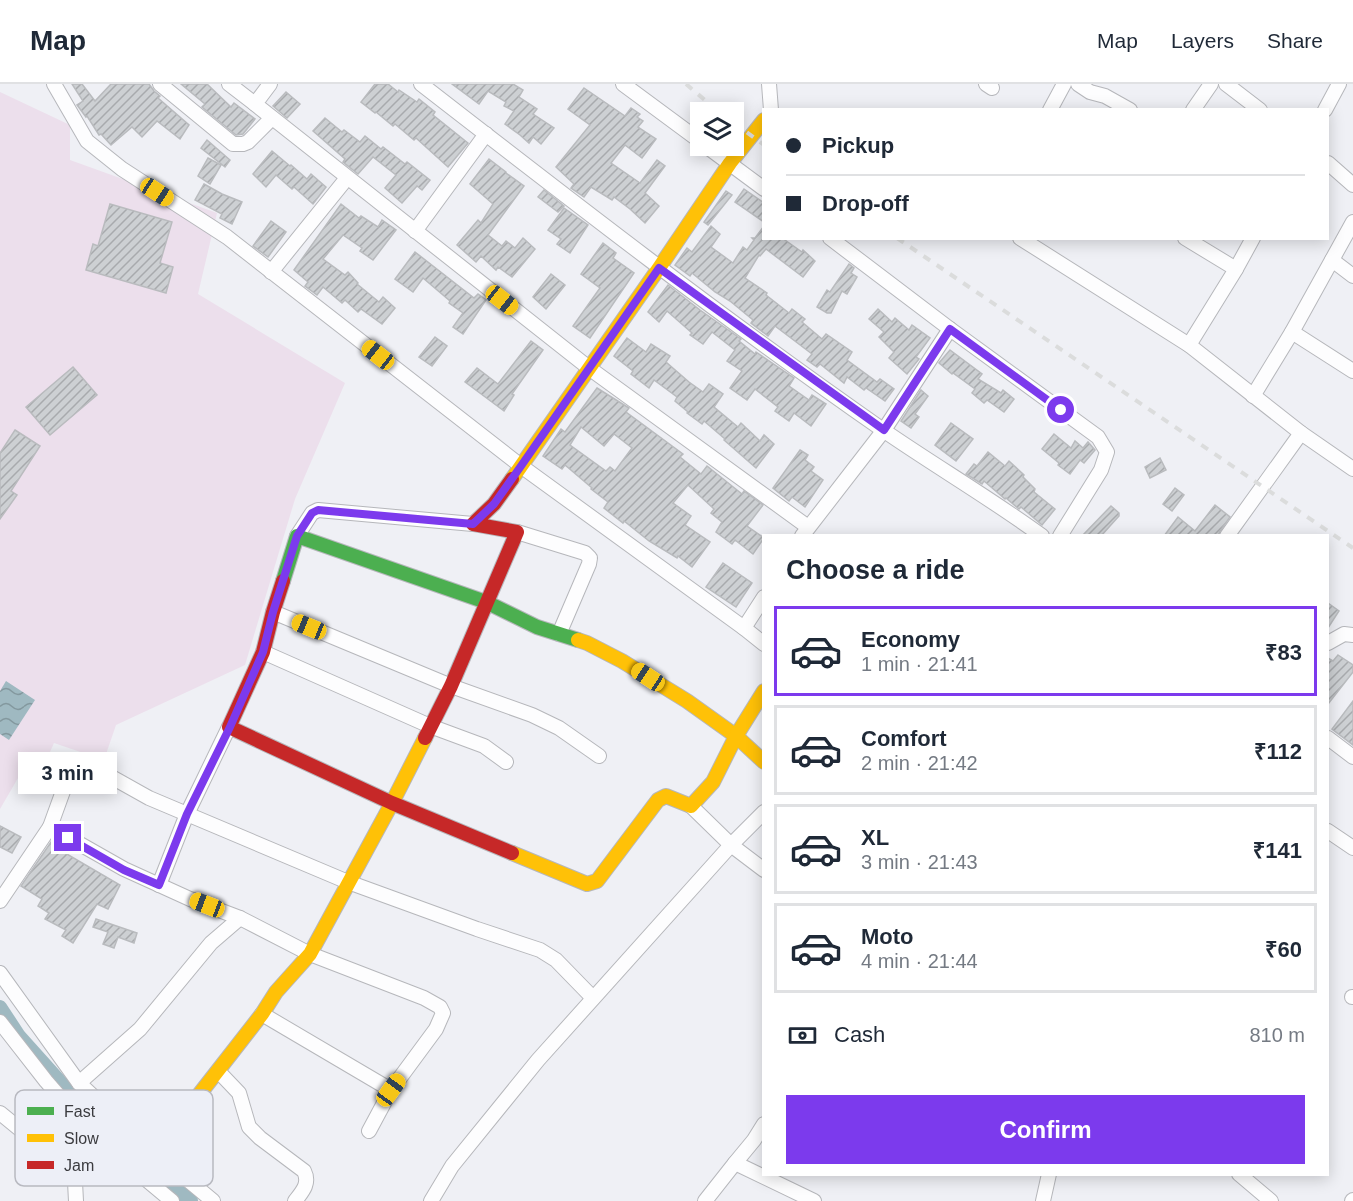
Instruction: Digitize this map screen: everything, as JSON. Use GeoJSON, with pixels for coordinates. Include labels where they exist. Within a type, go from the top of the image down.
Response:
{"type":"FeatureCollection","features":[{"type":"Feature","properties":{"kind":"street"},"geometry":{"type":"LineString","coordinates":[[54,84],[87,141],[122,169],[227,237],[521,466],[762,642]]}},
{"type":"Feature","properties":{"kind":"street"},"geometry":{"type":"LineString","coordinates":[[160,84],[233,144],[248,142],[272,118]]}},
{"type":"Feature","properties":{"kind":"street"},"geometry":{"type":"LineString","coordinates":[[229,84],[589,368],[805,531],[884,430],[950,329]]}},
{"type":"Feature","properties":{"kind":"street"},"geometry":{"type":"LineString","coordinates":[[255,104],[270,84]]}},
{"type":"Feature","properties":{"kind":"street"},"geometry":{"type":"LineString","coordinates":[[421,84],[659,268],[884,430],[1039,534]]}},
{"type":"Feature","properties":{"kind":"street"},"geometry":{"type":"LineString","coordinates":[[623,84],[690,134]]}},
{"type":"Feature","properties":{"kind":"street"},"geometry":{"type":"LineString","coordinates":[[769,84],[771,108]]}},
{"type":"Feature","properties":{"kind":"street"},"geometry":{"type":"LineString","coordinates":[[1051,108],[1064,84]]}},
{"type":"Feature","properties":{"kind":"street"},"geometry":{"type":"LineString","coordinates":[[1078,84],[1092,88],[1127,108]]}},
{"type":"Feature","properties":{"kind":"street"},"geometry":{"type":"LineString","coordinates":[[1193,108],[1211,84]]}},
{"type":"Feature","properties":{"kind":"street"},"geometry":{"type":"LineString","coordinates":[[1226,84],[1257,108]]}},
{"type":"Feature","properties":{"kind":"street"},"geometry":{"type":"LineString","coordinates":[[1326,108],[1339,84]]}},
{"type":"Feature","properties":{"kind":"street"},"geometry":{"type":"LineString","coordinates":[[473,524],[494,504],[730,163],[762,123]]}},
{"type":"Feature","properties":{"kind":"street"},"geometry":{"type":"LineString","coordinates":[[415,231],[486,134]]}},
{"type":"Feature","properties":{"kind":"street"},"geometry":{"type":"LineString","coordinates":[[720,156],[762,187]]}},
{"type":"Feature","properties":{"kind":"street"},"geometry":{"type":"LineString","coordinates":[[1329,164],[1353,185]]}},
{"type":"Feature","properties":{"kind":"street"},"geometry":{"type":"LineString","coordinates":[[271,272],[347,177]]}},
{"type":"Feature","properties":{"kind":"street"},"geometry":{"type":"LineString","coordinates":[[1253,396],[1292,332],[1353,222]]}},
{"type":"Feature","properties":{"kind":"street"},"geometry":{"type":"LineString","coordinates":[[833,240],[1098,437],[1107,452],[1101,470],[1061,534]]}},
{"type":"Feature","properties":{"kind":"street"},"geometry":{"type":"LineString","coordinates":[[1023,240],[1189,345],[1301,434],[1353,469]]}},
{"type":"Feature","properties":{"kind":"street"},"geometry":{"type":"LineString","coordinates":[[1188,240],[1236,269]]}},
{"type":"Feature","properties":{"kind":"street"},"geometry":{"type":"LineString","coordinates":[[1189,345],[1252,240]]}},
{"type":"Feature","properties":{"kind":"street"},"geometry":{"type":"LineString","coordinates":[[1332,260],[1353,276]]}},
{"type":"Feature","properties":{"kind":"street"},"geometry":{"type":"LineString","coordinates":[[1292,332],[1353,371]]}},
{"type":"Feature","properties":{"kind":"street"},"geometry":{"type":"LineString","coordinates":[[1228,534],[1301,434]]}},
{"type":"Feature","properties":{"kind":"street"},"geometry":{"type":"LineString","coordinates":[[159,885],[187,814],[230,727],[263,652],[297,536],[312,513],[318,510],[473,524],[517,532],[585,553],[590,558],[589,564],[559,634]]}},
{"type":"Feature","properties":{"kind":"street"},"geometry":{"type":"LineString","coordinates":[[203,1090],[262,1014],[276,992],[310,954],[392,803],[451,686],[517,532]]}},
{"type":"Feature","properties":{"kind":"street"},"geometry":{"type":"LineString","coordinates":[[297,536],[486,602],[537,627],[587,643],[622,661],[687,701],[736,736],[762,760]]}},
{"type":"Feature","properties":{"kind":"street"},"geometry":{"type":"LineString","coordinates":[[744,628],[762,600]]}},
{"type":"Feature","properties":{"kind":"street"},"geometry":{"type":"LineString","coordinates":[[273,612],[451,686],[532,715],[559,728],[599,756]]}},
{"type":"Feature","properties":{"kind":"street"},"geometry":{"type":"LineString","coordinates":[[1329,642],[1344,634],[1353,635]]}},
{"type":"Feature","properties":{"kind":"street"},"geometry":{"type":"LineString","coordinates":[[263,652],[430,726],[484,746],[506,762]]}},
{"type":"Feature","properties":{"kind":"street"},"geometry":{"type":"LineString","coordinates":[[691,806],[713,782],[736,736],[762,695]]}},
{"type":"Feature","properties":{"kind":"street"},"geometry":{"type":"LineString","coordinates":[[230,727],[392,803],[587,884],[597,881],[658,800],[666,796],[691,806],[731,845],[762,868]]}},
{"type":"Feature","properties":{"kind":"street"},"geometry":{"type":"LineString","coordinates":[[1329,739],[1353,757]]}},
{"type":"Feature","properties":{"kind":"street"},"geometry":{"type":"LineString","coordinates":[[0,901],[50,827],[70,769],[80,765],[90,765],[149,798],[348,882],[540,950],[556,960],[593,998]]}},
{"type":"Feature","properties":{"kind":"street"},"geometry":{"type":"LineString","coordinates":[[431,1201],[452,1166],[538,1060],[731,845],[762,814]]}},
{"type":"Feature","properties":{"kind":"street"},"geometry":{"type":"LineString","coordinates":[[50,827],[124,870],[240,918],[310,954],[424,998],[440,1007],[443,1013],[436,1029],[391,1090],[369,1131]]}},
{"type":"Feature","properties":{"kind":"street"},"geometry":{"type":"LineString","coordinates":[[1329,832],[1353,848]]}},
{"type":"Feature","properties":{"kind":"street"},"geometry":{"type":"LineString","coordinates":[[78,1083],[140,1029],[211,943],[240,918]]}},
{"type":"Feature","properties":{"kind":"street"},"geometry":{"type":"LineString","coordinates":[[0,973],[78,1083],[86,1090]]}},
{"type":"Feature","properties":{"kind":"street"},"geometry":{"type":"LineString","coordinates":[[262,1014],[391,1090]]}},
{"type":"Feature","properties":{"kind":"street"},"geometry":{"type":"LineString","coordinates":[[0,1022],[54,1090]]}},
{"type":"Feature","properties":{"kind":"street"},"geometry":{"type":"LineString","coordinates":[[218,1071],[239,1094],[249,1127],[304,1171],[307,1178],[305,1188],[295,1201]]}},
{"type":"Feature","properties":{"kind":"street"},"geometry":{"type":"LineString","coordinates":[[0,1113],[15,1125]]}},
{"type":"Feature","properties":{"kind":"street"},"geometry":{"type":"LineString","coordinates":[[705,1201],[762,1127]]}},
{"type":"Feature","properties":{"kind":"street"},"geometry":{"type":"LineString","coordinates":[[735,1163],[814,1201]]}},
{"type":"Feature","properties":{"kind":"street"},"geometry":{"type":"LineString","coordinates":[[1043,1201],[1049,1176]]}},
{"type":"Feature","properties":{"kind":"street"},"geometry":{"type":"LineString","coordinates":[[1241,1176],[1271,1201]]}},
{"type":"Feature","properties":{"kind":"street"},"geometry":{"type":"LineString","coordinates":[[75,1186],[76,1201]]}},
{"type":"Feature","properties":{"kind":"street"},"geometry":{"type":"LineString","coordinates":[[154,1186],[172,1201]]}},
{"type":"Feature","properties":{"kind":"street"},"geometry":{"type":"LineString","coordinates":[[195,1186],[213,1201]]}},
{"type":"Feature","properties":{"kind":"shaded area"},"geometry":{"type":"Polygon","coordinates":[[[0,92],[70,125],[70,160],[217,213],[198,294],[345,383],[295,499],[245,665],[116,725],[104,760],[54,743],[41,772],[25,766],[0,809],[0,92]]]}},
{"type":"Feature","properties":{"kind":"water"},"geometry":{"type":"Polygon","coordinates":[[[6,681],[35,700],[9,740],[0,734],[0,691],[6,681]]]}},
{"type":"Feature","properties":{"kind":"building"},"geometry":{"type":"Polygon","coordinates":[[[72,84],[82,84],[95,101],[111,84],[149,84],[160,96],[158,98],[189,125],[180,139],[157,121],[142,137],[132,127],[111,145],[101,134],[99,135],[77,105],[83,101],[72,84]]]}},
{"type":"Feature","properties":{"kind":"building"},"geometry":{"type":"Polygon","coordinates":[[[181,84],[207,84],[231,107],[234,103],[255,119],[243,134],[236,135],[202,107],[205,104],[181,84]]]}},
{"type":"Feature","properties":{"kind":"building"},"geometry":{"type":"Polygon","coordinates":[[[375,84],[388,84],[417,102],[419,99],[435,112],[433,115],[468,143],[448,167],[416,138],[414,140],[395,124],[393,126],[361,102],[375,84]]]}},
{"type":"Feature","properties":{"kind":"building"},"geometry":{"type":"Polygon","coordinates":[[[452,84],[513,84],[523,90],[519,97],[537,109],[533,114],[554,128],[541,144],[533,137],[529,143],[505,124],[514,111],[504,106],[506,102],[488,91],[479,104],[452,84]]]}},
{"type":"Feature","properties":{"kind":"building"},"geometry":{"type":"Polygon","coordinates":[[[584,88],[625,116],[631,108],[640,114],[637,117],[643,121],[638,127],[656,139],[642,158],[625,145],[611,163],[640,183],[657,160],[665,166],[645,193],[659,206],[645,223],[614,197],[612,200],[591,187],[584,197],[571,188],[574,184],[556,167],[590,125],[568,109],[584,88]]]}},
{"type":"Feature","properties":{"kind":"building"},"geometry":{"type":"Polygon","coordinates":[[[286,92],[300,104],[287,118],[273,106],[286,92]]]}},
{"type":"Feature","properties":{"kind":"building"},"geometry":{"type":"Polygon","coordinates":[[[325,118],[342,132],[344,130],[360,142],[365,136],[405,164],[407,162],[430,180],[422,190],[417,186],[402,203],[385,188],[396,175],[373,157],[358,174],[343,162],[345,159],[313,131],[325,118]]]}},
{"type":"Feature","properties":{"kind":"building"},"geometry":{"type":"Polygon","coordinates":[[[207,140],[230,160],[225,167],[201,148],[207,140]]]}},
{"type":"Feature","properties":{"kind":"building"},"geometry":{"type":"Polygon","coordinates":[[[272,151],[307,179],[311,174],[326,187],[313,204],[276,175],[266,187],[253,174],[272,151]]]}},
{"type":"Feature","properties":{"kind":"building"},"geometry":{"type":"Polygon","coordinates":[[[208,158],[221,165],[210,184],[198,176],[208,158]]]}},
{"type":"Feature","properties":{"kind":"building"},"geometry":{"type":"Polygon","coordinates":[[[489,159],[524,186],[488,235],[502,246],[506,241],[515,248],[523,238],[535,249],[512,277],[498,267],[496,270],[481,256],[476,262],[457,245],[478,220],[481,223],[493,204],[470,184],[489,159]]]}},
{"type":"Feature","properties":{"kind":"building"},"geometry":{"type":"Polygon","coordinates":[[[204,184],[242,202],[232,224],[220,218],[222,214],[195,200],[204,184]]]}},
{"type":"Feature","properties":{"kind":"building"},"geometry":{"type":"Polygon","coordinates":[[[744,189],[762,202],[762,221],[735,202],[744,189]]]}},
{"type":"Feature","properties":{"kind":"building"},"geometry":{"type":"Polygon","coordinates":[[[544,190],[564,206],[558,212],[538,197],[544,190]]]}},
{"type":"Feature","properties":{"kind":"building"},"geometry":{"type":"Polygon","coordinates":[[[726,191],[732,195],[708,225],[704,222],[726,191]]]}},
{"type":"Feature","properties":{"kind":"building"},"geometry":{"type":"Polygon","coordinates":[[[110,204],[172,222],[160,263],[173,267],[166,293],[86,270],[93,244],[98,246],[110,204]]]}},
{"type":"Feature","properties":{"kind":"building"},"geometry":{"type":"Polygon","coordinates":[[[341,204],[359,218],[361,216],[378,227],[382,220],[396,230],[373,260],[360,251],[362,248],[343,235],[323,259],[345,275],[348,272],[357,284],[379,302],[383,297],[395,308],[382,324],[361,309],[358,312],[345,300],[342,303],[323,287],[317,295],[305,286],[308,282],[294,270],[341,204]]]}},
{"type":"Feature","properties":{"kind":"building"},"geometry":{"type":"Polygon","coordinates":[[[564,208],[588,225],[570,253],[557,244],[561,239],[548,230],[564,208]]]}},
{"type":"Feature","properties":{"kind":"building"},"geometry":{"type":"Polygon","coordinates":[[[271,221],[286,232],[268,257],[253,246],[271,221]]]}},
{"type":"Feature","properties":{"kind":"building"},"geometry":{"type":"Polygon","coordinates":[[[711,226],[720,234],[711,247],[733,263],[743,247],[747,250],[754,240],[752,238],[755,238],[762,229],[762,240],[785,240],[802,252],[803,250],[815,261],[803,277],[766,249],[759,255],[745,278],[767,293],[766,295],[789,313],[792,309],[805,319],[802,322],[822,339],[826,334],[852,352],[847,360],[877,382],[880,379],[894,389],[885,401],[866,388],[864,390],[847,377],[844,383],[820,364],[817,367],[807,360],[812,354],[775,326],[768,336],[751,323],[753,320],[730,301],[692,273],[690,276],[675,265],[687,248],[692,252],[711,226]]]}},
{"type":"Feature","properties":{"kind":"building"},"geometry":{"type":"Polygon","coordinates":[[[603,243],[616,253],[613,258],[634,273],[590,338],[573,326],[600,288],[581,274],[603,243]]]}},
{"type":"Feature","properties":{"kind":"building"},"geometry":{"type":"Polygon","coordinates":[[[415,252],[474,298],[478,294],[486,300],[463,334],[453,327],[463,313],[423,278],[413,292],[395,279],[415,252]]]}},
{"type":"Feature","properties":{"kind":"building"},"geometry":{"type":"Polygon","coordinates":[[[849,264],[854,268],[851,273],[857,277],[847,294],[842,291],[831,313],[827,313],[817,307],[827,290],[830,292],[849,264]]]}},
{"type":"Feature","properties":{"kind":"building"},"geometry":{"type":"Polygon","coordinates":[[[551,274],[565,285],[546,309],[533,297],[551,274]]]}},
{"type":"Feature","properties":{"kind":"building"},"geometry":{"type":"Polygon","coordinates":[[[668,285],[741,339],[739,341],[755,354],[756,352],[794,378],[789,386],[809,400],[812,395],[826,404],[811,426],[794,413],[789,421],[775,411],[778,407],[755,389],[747,400],[730,388],[742,371],[727,361],[735,350],[712,332],[703,344],[690,335],[692,333],[667,311],[659,322],[648,312],[668,285]]]}},
{"type":"Feature","properties":{"kind":"building"},"geometry":{"type":"Polygon","coordinates":[[[878,309],[892,322],[895,318],[909,330],[912,325],[930,338],[916,357],[919,359],[907,374],[889,358],[894,352],[879,337],[884,332],[869,319],[878,309]]]}},
{"type":"Feature","properties":{"kind":"building"},"geometry":{"type":"Polygon","coordinates":[[[435,337],[447,346],[432,366],[419,357],[435,337]]]}},
{"type":"Feature","properties":{"kind":"building"},"geometry":{"type":"Polygon","coordinates":[[[627,338],[646,352],[651,344],[670,356],[666,362],[703,392],[709,384],[723,394],[714,407],[738,427],[741,423],[760,441],[764,435],[774,444],[756,468],[704,421],[702,424],[687,413],[675,401],[677,397],[654,380],[649,388],[631,374],[633,371],[614,356],[627,338]]]}},
{"type":"Feature","properties":{"kind":"building"},"geometry":{"type":"Polygon","coordinates":[[[531,341],[543,350],[512,394],[514,395],[504,411],[465,382],[477,368],[498,384],[531,341]]]}},
{"type":"Feature","properties":{"kind":"building"},"geometry":{"type":"Polygon","coordinates":[[[950,350],[982,374],[978,379],[1001,393],[1003,390],[1014,399],[1004,412],[987,400],[984,403],[972,393],[975,389],[939,363],[950,350]]]}},
{"type":"Feature","properties":{"kind":"building"},"geometry":{"type":"Polygon","coordinates":[[[73,367],[97,395],[50,435],[26,407],[73,367]]]}},
{"type":"Feature","properties":{"kind":"building"},"geometry":{"type":"Polygon","coordinates":[[[597,388],[629,408],[626,412],[683,454],[680,457],[701,474],[707,466],[742,494],[744,491],[763,505],[747,526],[762,537],[762,541],[753,554],[735,540],[732,544],[716,532],[722,522],[711,513],[714,509],[688,485],[673,503],[691,516],[685,525],[710,542],[692,567],[678,556],[677,558],[649,541],[624,521],[623,523],[604,508],[608,502],[565,465],[562,469],[543,456],[561,429],[565,432],[597,388]],[[581,427],[570,445],[606,471],[610,467],[615,471],[632,448],[614,434],[604,446],[581,427]]]}},
{"type":"Feature","properties":{"kind":"building"},"geometry":{"type":"Polygon","coordinates":[[[921,390],[928,396],[915,414],[919,417],[911,428],[901,421],[921,390]]]}},
{"type":"Feature","properties":{"kind":"building"},"geometry":{"type":"Polygon","coordinates":[[[951,423],[973,439],[956,461],[935,445],[951,423]]]}},
{"type":"Feature","properties":{"kind":"building"},"geometry":{"type":"Polygon","coordinates":[[[15,430],[40,446],[11,491],[17,495],[0,519],[0,453],[15,430]]]}},
{"type":"Feature","properties":{"kind":"building"},"geometry":{"type":"Polygon","coordinates":[[[1054,434],[1071,448],[1075,441],[1083,448],[1088,442],[1095,450],[1084,463],[1080,460],[1070,474],[1042,449],[1054,434]]]}},
{"type":"Feature","properties":{"kind":"building"},"geometry":{"type":"Polygon","coordinates":[[[800,450],[808,455],[805,460],[814,467],[811,471],[823,480],[805,507],[792,497],[789,501],[773,488],[800,450]]]}},
{"type":"Feature","properties":{"kind":"building"},"geometry":{"type":"Polygon","coordinates":[[[988,452],[1005,466],[1009,461],[1024,475],[1023,477],[1035,489],[1034,492],[1055,509],[1042,525],[984,481],[982,484],[966,474],[974,464],[977,466],[988,452]]]}},
{"type":"Feature","properties":{"kind":"building"},"geometry":{"type":"Polygon","coordinates":[[[1160,458],[1166,470],[1150,478],[1145,467],[1160,458]]]}},
{"type":"Feature","properties":{"kind":"building"},"geometry":{"type":"Polygon","coordinates":[[[1175,488],[1184,495],[1172,511],[1163,504],[1175,488]]]}},
{"type":"Feature","properties":{"kind":"building"},"geometry":{"type":"Polygon","coordinates":[[[1215,505],[1230,517],[1219,534],[1165,534],[1178,517],[1195,531],[1215,505]]]}},
{"type":"Feature","properties":{"kind":"building"},"geometry":{"type":"Polygon","coordinates":[[[1111,506],[1119,513],[1119,516],[1103,534],[1084,534],[1111,506]]]}},
{"type":"Feature","properties":{"kind":"building"},"geometry":{"type":"Polygon","coordinates":[[[723,563],[752,583],[736,607],[706,587],[723,563]]]}},
{"type":"Feature","properties":{"kind":"building"},"geometry":{"type":"Polygon","coordinates":[[[1329,604],[1339,611],[1329,626],[1329,604]]]}},
{"type":"Feature","properties":{"kind":"building"},"geometry":{"type":"Polygon","coordinates":[[[1338,655],[1353,665],[1353,672],[1329,703],[1329,659],[1333,661],[1338,655]]]}},
{"type":"Feature","properties":{"kind":"building"},"geometry":{"type":"Polygon","coordinates":[[[1353,701],[1353,745],[1332,729],[1353,701]]]}},
{"type":"Feature","properties":{"kind":"building"},"geometry":{"type":"Polygon","coordinates":[[[0,826],[21,837],[12,853],[0,847],[0,826]]]}},
{"type":"Feature","properties":{"kind":"building"},"geometry":{"type":"Polygon","coordinates":[[[51,842],[53,846],[120,885],[108,909],[97,904],[73,943],[62,936],[66,930],[45,919],[49,913],[38,906],[42,899],[21,886],[51,842]]]}},
{"type":"Feature","properties":{"kind":"building"},"geometry":{"type":"Polygon","coordinates":[[[96,919],[137,933],[134,943],[118,937],[114,948],[103,944],[108,932],[93,927],[96,919]]]}},
{"type":"Feature","properties":{"kind":"waterway"},"geometry":{"type":"LineString","coordinates":[[0,1007],[19,1036],[68,1090]]}},
{"type":"Feature","properties":{"kind":"waterway"},"geometry":{"type":"LineString","coordinates":[[172,1186],[191,1201]]}},
{"type":"Feature","properties":{"kind":"railway"},"geometry":{"type":"LineString","coordinates":[[686,84],[707,102]]}},
{"type":"Feature","properties":{"kind":"railway"},"geometry":{"type":"LineString","coordinates":[[744,130],[762,144]]}},
{"type":"Feature","properties":{"kind":"railway"},"geometry":{"type":"LineString","coordinates":[[900,240],[1353,548]]}},
{"type":"Feature","properties":{"kind":"traffic: fast"},"geometry":{"type":"LineString","coordinates":[[283,581],[297,536],[486,602],[537,627],[578,640]]}},
{"type":"Feature","properties":{"kind":"traffic: slow"},"geometry":{"type":"LineString","coordinates":[[512,479],[730,163],[762,123]]}},
{"type":"Feature","properties":{"kind":"traffic: slow"},"geometry":{"type":"LineString","coordinates":[[578,640],[622,661],[687,701],[736,736],[762,760]]}},
{"type":"Feature","properties":{"kind":"traffic: slow"},"geometry":{"type":"LineString","coordinates":[[512,853],[587,884],[597,881],[658,800],[666,796],[691,806],[713,782],[736,736],[762,694]]}},
{"type":"Feature","properties":{"kind":"traffic: slow"},"geometry":{"type":"LineString","coordinates":[[203,1090],[262,1014],[276,992],[310,954],[425,738]]}},
{"type":"Feature","properties":{"kind":"traffic: jam"},"geometry":{"type":"LineString","coordinates":[[425,738],[451,686],[517,532],[473,524],[494,504],[512,479]]}},
{"type":"Feature","properties":{"kind":"traffic: jam"},"geometry":{"type":"LineString","coordinates":[[283,581],[263,652],[229,727],[392,803],[512,853]]}},
{"type":"Feature","properties":{"kind":"route"},"geometry":{"type":"LineString","coordinates":[[68,838],[124,870],[159,885],[187,814],[230,727],[263,652],[297,536],[312,513],[318,510],[473,524],[494,504],[659,268],[884,430],[950,329],[1061,410]]}}]}
